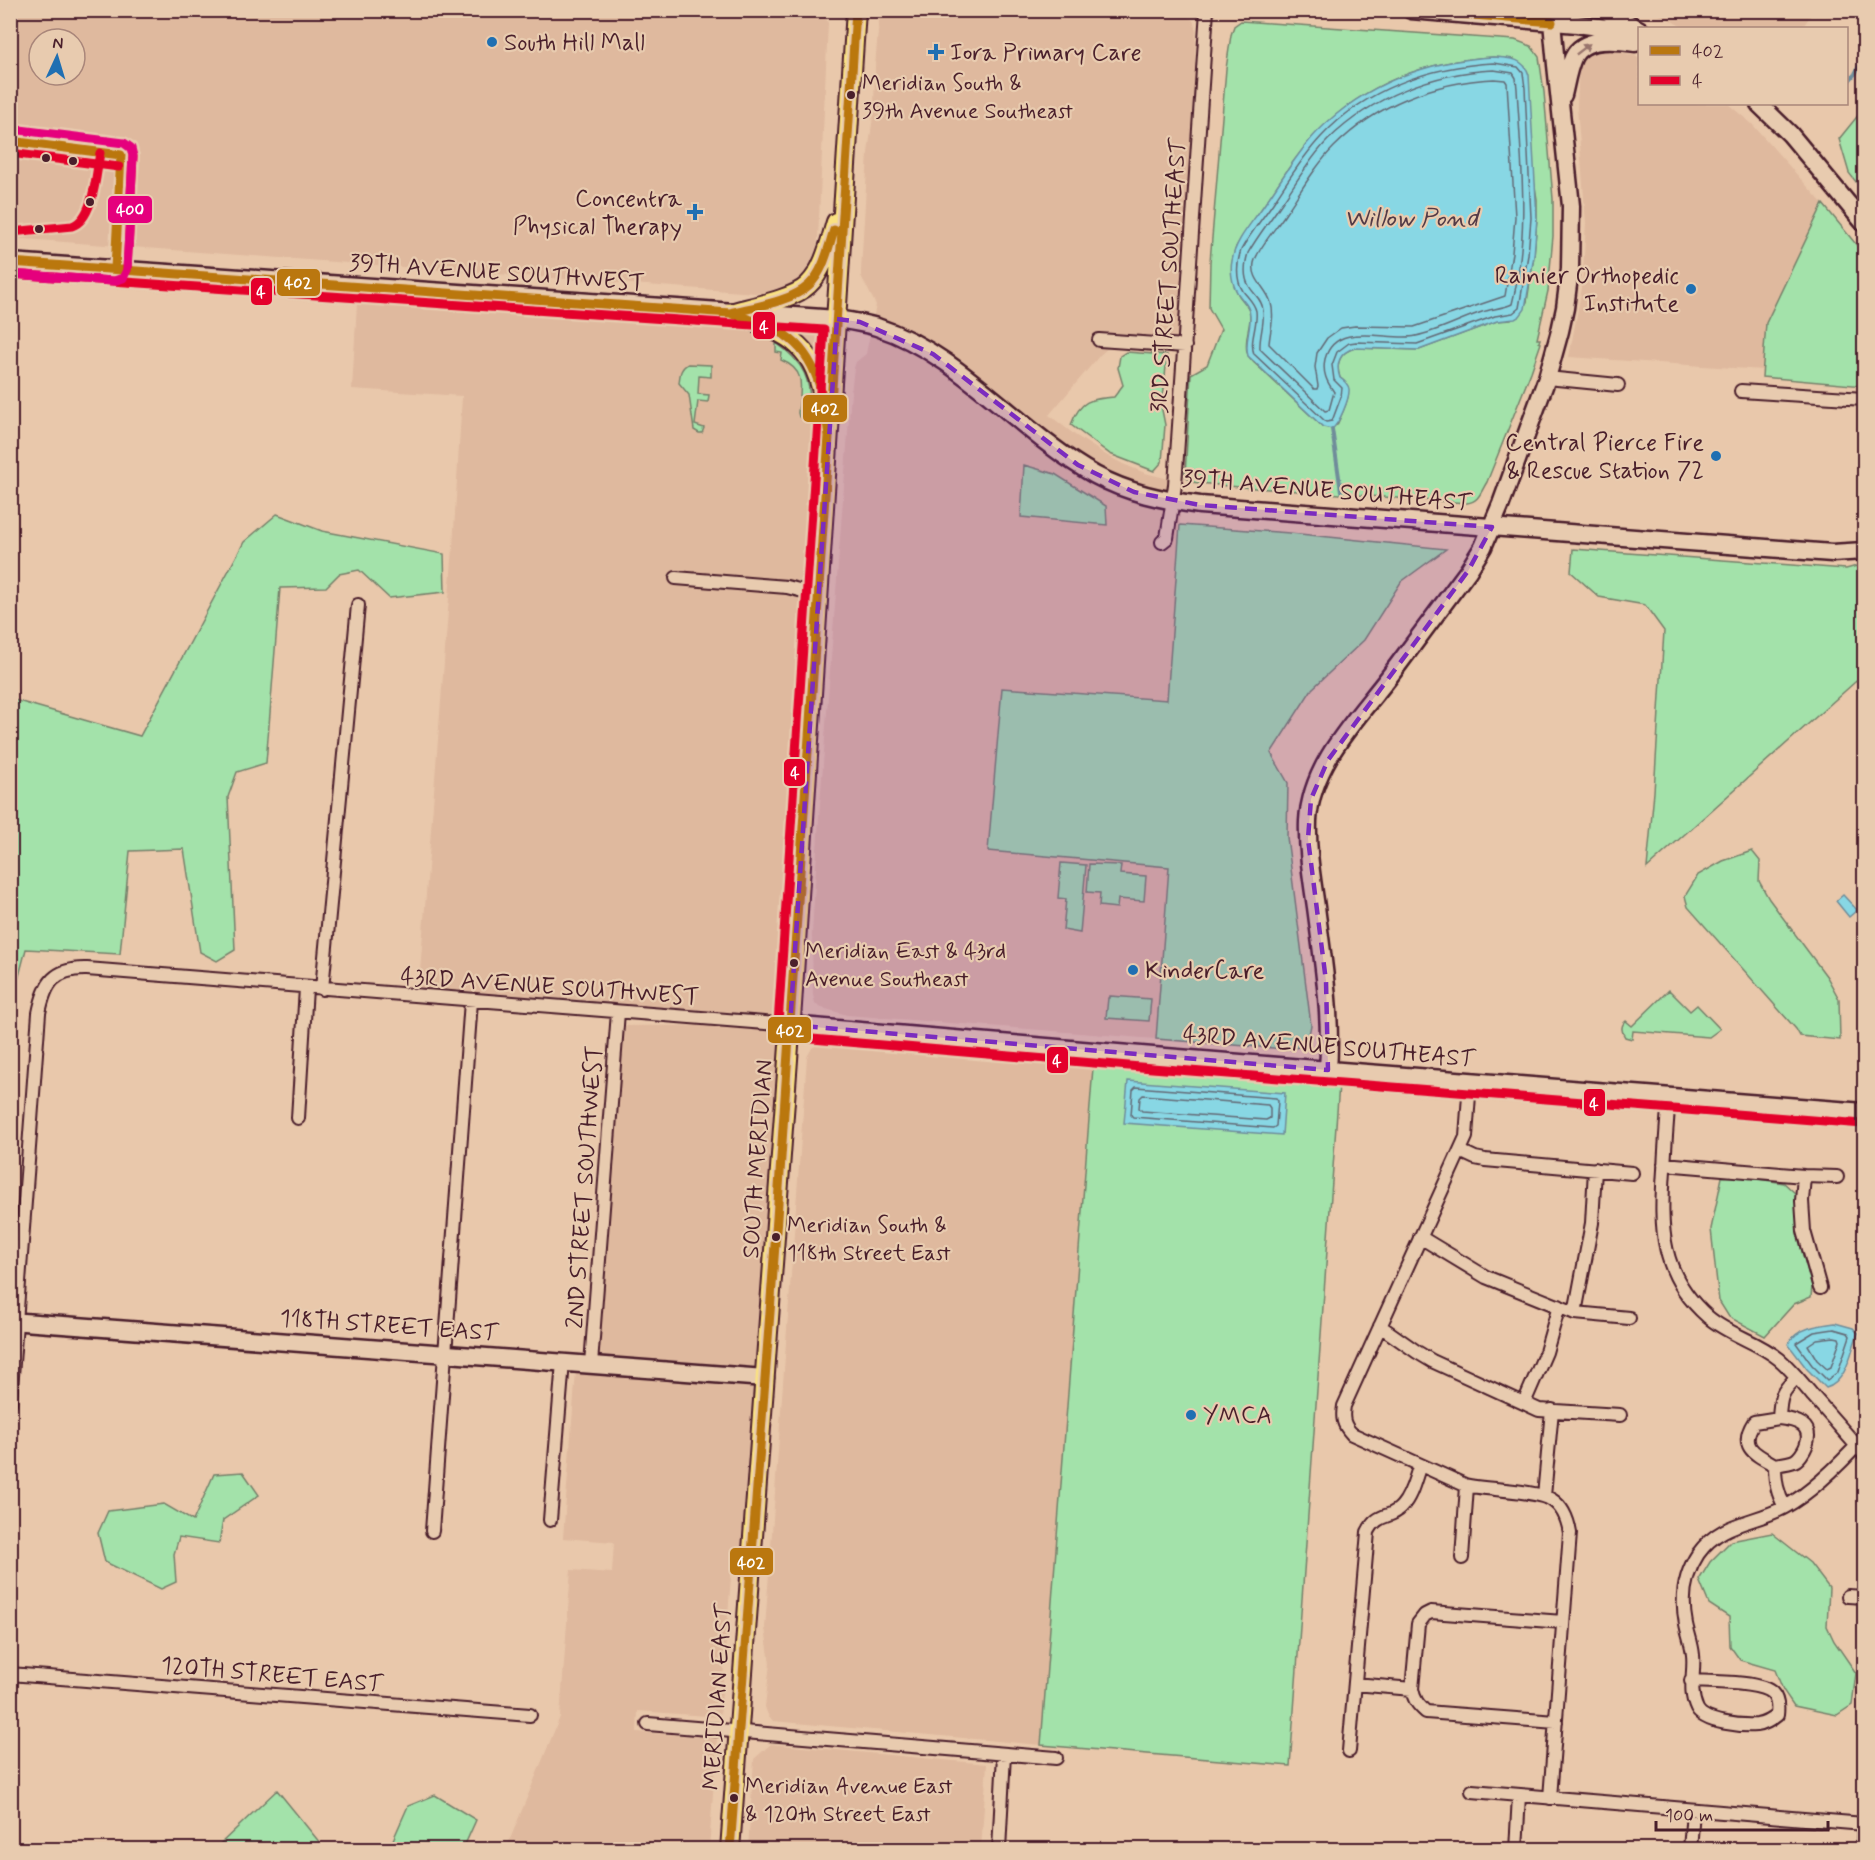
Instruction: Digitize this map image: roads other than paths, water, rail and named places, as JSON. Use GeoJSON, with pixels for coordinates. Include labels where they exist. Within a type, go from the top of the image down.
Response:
{"type":"FeatureCollection","features":[{"type":"Feature","properties":{"kind":"main road","name":"SOUTH MERIDIAN"},"geometry":{"type":"LineString","coordinates":[[765,1378],[819,595],[856,10]]}},
{"type":"Feature","properties":{"kind":"main road"},"geometry":{"type":"LineString","coordinates":[[730,313],[788,296],[802,290],[810,283],[824,258],[844,197]]}},
{"type":"Feature","properties":{"kind":"main road"},"geometry":{"type":"LineString","coordinates":[[730,313],[786,335],[805,353],[818,378],[829,436]]}},
{"type":"Feature","properties":{"kind":"main road","name":"MERIDIAN EAST"},"geometry":{"type":"LineString","coordinates":[[730,1850],[765,1378]]}},
{"type":"Feature","properties":{"kind":"street","name":"3RD STREET SOUTHEAST"},"geometry":{"type":"LineString","coordinates":[[1162,542],[1167,538],[1173,501],[1208,10]]}},
{"type":"Feature","properties":{"kind":"street"},"geometry":{"type":"LineString","coordinates":[[1411,10],[1553,16],[1638,36]]}},
{"type":"Feature","properties":{"kind":"street"},"geometry":{"type":"LineString","coordinates":[[1605,10],[1638,29]]}},
{"type":"Feature","properties":{"kind":"street"},"geometry":{"type":"LineString","coordinates":[[1328,1070],[1330,1039],[1326,981],[1308,839],[1308,820],[1314,789],[1328,760],[1468,571],[1492,527],[1546,378],[1560,331],[1570,269],[1571,206],[1553,16]]}},
{"type":"Feature","properties":{"kind":"street"},"geometry":{"type":"LineString","coordinates":[[1561,102],[1573,57],[1583,47],[1601,42],[1638,44]]}},
{"type":"Feature","properties":{"kind":"street"},"geometry":{"type":"LineString","coordinates":[[1760,105],[1790,134],[1864,223]]}},
{"type":"Feature","properties":{"kind":"street","name":"39TH AVENUE SOUTHWEST"},"geometry":{"type":"LineString","coordinates":[[10,262],[837,319]]}},
{"type":"Feature","properties":{"kind":"street","name":"39TH AVENUE SOUTHEAST"},"geometry":{"type":"LineString","coordinates":[[837,319],[878,327],[919,346],[945,362],[1078,465],[1134,492],[1173,501],[1200,505],[1832,553],[1864,551]]}},
{"type":"Feature","properties":{"kind":"street"},"geometry":{"type":"LineString","coordinates":[[1099,340],[1185,346]]}},
{"type":"Feature","properties":{"kind":"street"},"geometry":{"type":"LineString","coordinates":[[1546,378],[1618,385]]}},
{"type":"Feature","properties":{"kind":"street"},"geometry":{"type":"LineString","coordinates":[[1741,391],[1864,399]]}},
{"type":"Feature","properties":{"kind":"street"},"geometry":{"type":"LineString","coordinates":[[676,578],[787,587],[819,595]]}},
{"type":"Feature","properties":{"kind":"street"},"geometry":{"type":"LineString","coordinates":[[322,989],[358,605]]}},
{"type":"Feature","properties":{"kind":"street","name":"43RD AVENUE SOUTHWEST"},"geometry":{"type":"LineString","coordinates":[[14,1322],[39,1013],[44,992],[49,983],[62,973],[82,969],[790,1025]]}},
{"type":"Feature","properties":{"kind":"street"},"geometry":{"type":"LineString","coordinates":[[298,1118],[306,988]]}},
{"type":"Feature","properties":{"kind":"street"},"geometry":{"type":"LineString","coordinates":[[432,1531],[471,1001]]}},
{"type":"Feature","properties":{"kind":"street","name":"2ND STREET SOUTHWEST"},"geometry":{"type":"LineString","coordinates":[[591,1364],[618,1012]]}},
{"type":"Feature","properties":{"kind":"street","name":"43RD AVENUE SOUTHEAST"},"geometry":{"type":"LineString","coordinates":[[790,1025],[1864,1112]]}},
{"type":"Feature","properties":{"kind":"street"},"geometry":{"type":"LineString","coordinates":[[1470,1081],[1466,1137],[1344,1406],[1343,1420],[1345,1428],[1352,1434],[1467,1486],[1544,1496],[1560,1507],[1570,1533],[1550,1798]]}},
{"type":"Feature","properties":{"kind":"street"},"geometry":{"type":"LineString","coordinates":[[1669,1097],[1661,1212],[1662,1231],[1669,1258],[1681,1284],[1692,1301],[1722,1328],[1762,1348],[1778,1359],[1862,1446],[1802,1496],[1785,1507],[1722,1531],[1699,1552],[1691,1565],[1683,1593],[1683,1608],[1694,1656],[1691,1681],[1698,1710],[1708,1718],[1731,1724],[1759,1725],[1777,1715],[1778,1704],[1772,1693],[1762,1686],[1691,1681]]}},
{"type":"Feature","properties":{"kind":"street"},"geometry":{"type":"LineString","coordinates":[[1460,1151],[1485,1160],[1632,1173]]}},
{"type":"Feature","properties":{"kind":"street"},"geometry":{"type":"LineString","coordinates":[[1664,1164],[1837,1177]]}},
{"type":"Feature","properties":{"kind":"street"},"geometry":{"type":"LineString","coordinates":[[1575,1313],[1592,1223],[1595,1170]]}},
{"type":"Feature","properties":{"kind":"street"},"geometry":{"type":"LineString","coordinates":[[1804,1176],[1802,1201],[1804,1231],[1820,1288]]}},
{"type":"Feature","properties":{"kind":"street"},"geometry":{"type":"LineString","coordinates":[[1420,1237],[1486,1277],[1575,1313],[1629,1318]]}},
{"type":"Feature","properties":{"kind":"street"},"geometry":{"type":"LineString","coordinates":[[1524,1403],[1546,1352],[1559,1306]]}},
{"type":"Feature","properties":{"kind":"street"},"geometry":{"type":"LineString","coordinates":[[10,1403],[14,1322]]}},
{"type":"Feature","properties":{"kind":"street","name":"118TH STREET EAST"},"geometry":{"type":"LineString","coordinates":[[14,1322],[765,1378]]}},
{"type":"Feature","properties":{"kind":"street"},"geometry":{"type":"LineString","coordinates":[[1380,1326],[1432,1361],[1539,1410],[1620,1415]]}},
{"type":"Feature","properties":{"kind":"street"},"geometry":{"type":"LineString","coordinates":[[550,1520],[563,1362]]}},
{"type":"Feature","properties":{"kind":"street"},"geometry":{"type":"LineString","coordinates":[[1779,1418],[1780,1398],[1788,1384],[1797,1377]]}},
{"type":"Feature","properties":{"kind":"street"},"geometry":{"type":"LineString","coordinates":[[1544,1496],[1552,1410]]}},
{"type":"Feature","properties":{"kind":"street"},"geometry":{"type":"LineString","coordinates":[[1779,1418],[1799,1423],[1807,1430],[1809,1437],[1805,1449],[1796,1460],[1775,1465],[1755,1454],[1748,1446],[1748,1432],[1754,1422],[1779,1418]]}},
{"type":"Feature","properties":{"kind":"street"},"geometry":{"type":"LineString","coordinates":[[1349,1751],[1368,1532],[1372,1523],[1396,1513],[1403,1506],[1410,1494],[1420,1465]]}},
{"type":"Feature","properties":{"kind":"street"},"geometry":{"type":"LineString","coordinates":[[1775,1465],[1775,1483],[1785,1507]]}},
{"type":"Feature","properties":{"kind":"street"},"geometry":{"type":"LineString","coordinates":[[1462,1558],[1467,1486]]}},
{"type":"Feature","properties":{"kind":"street"},"geometry":{"type":"LineString","coordinates":[[1848,1596],[1864,1597]]}},
{"type":"Feature","properties":{"kind":"street"},"geometry":{"type":"LineString","coordinates":[[1556,1722],[1426,1712],[1418,1706],[1412,1689],[1418,1624],[1425,1615],[1431,1612],[1563,1622]]}},
{"type":"Feature","properties":{"kind":"street","name":"120TH STREET EAST"},"geometry":{"type":"LineString","coordinates":[[10,1674],[530,1715]]}},
{"type":"Feature","properties":{"kind":"street"},"geometry":{"type":"LineString","coordinates":[[1355,1684],[1412,1689]]}},
{"type":"Feature","properties":{"kind":"street"},"geometry":{"type":"LineString","coordinates":[[648,1724],[1056,1758]]}},
{"type":"Feature","properties":{"kind":"street"},"geometry":{"type":"LineString","coordinates":[[999,1850],[1004,1754]]}},
{"type":"Feature","properties":{"kind":"street"},"geometry":{"type":"LineString","coordinates":[[1472,1791],[1864,1824],[1863,1850]]}},
{"type":"Feature","properties":{"kind":"street"},"geometry":{"type":"LineString","coordinates":[[1516,1850],[1520,1795]]}},
{"type":"Feature","properties":{"kind":"street"},"geometry":{"type":"LineString","coordinates":[[1690,1850],[1693,1810]]}},
{"type":"Feature","properties":{"kind":"water","name":"Willow Pond"},"geometry":{"type":"Polygon","coordinates":[[[1494,57],[1520,62],[1529,75],[1537,218],[1534,256],[1525,309],[1515,319],[1497,321],[1419,350],[1355,348],[1346,352],[1340,359],[1338,368],[1340,378],[1346,382],[1348,387],[1348,398],[1335,426],[1332,429],[1323,427],[1248,356],[1250,312],[1235,289],[1231,273],[1237,245],[1310,140],[1335,115],[1355,100],[1376,88],[1421,69],[1469,59],[1494,57]]]}},
{"type":"Feature","properties":{"kind":"water"},"geometry":{"type":"Polygon","coordinates":[[[1843,895],[1857,910],[1849,917],[1836,901],[1843,895]]]}},
{"type":"Feature","properties":{"kind":"water"},"geometry":{"type":"Polygon","coordinates":[[[1128,1081],[1285,1093],[1282,1135],[1124,1123],[1128,1081]]]}},
{"type":"Feature","properties":{"kind":"water"},"geometry":{"type":"Polygon","coordinates":[[[1835,1323],[1853,1328],[1858,1333],[1844,1373],[1833,1385],[1826,1388],[1807,1369],[1788,1344],[1796,1334],[1802,1331],[1835,1323]]]}},
{"type":"Feature","properties":{"kind":"waterway"},"geometry":{"type":"LineString","coordinates":[[1848,82],[1855,74],[1864,56]]}},
{"type":"Feature","properties":{"kind":"waterway"},"geometry":{"type":"LineString","coordinates":[[1332,429],[1341,491]]}},
{"type":"Feature","properties":{"kind":"place","name":"South Hill Mall"},"geometry":{"type":"Point","coordinates":[492,42]}},
{"type":"Feature","properties":{"kind":"place","name":"Iora Primary Care"},"geometry":{"type":"Point","coordinates":[936,52]}},
{"type":"Feature","properties":{"kind":"place","name":"Meridian South & 39th Avenue Southeast"},"geometry":{"type":"Point","coordinates":[851,95]}},
{"type":"Feature","properties":{"kind":"place","name":"Concentra Physical Therapy"},"geometry":{"type":"Point","coordinates":[695,212]}},
{"type":"Feature","properties":{"kind":"place","name":"Rainier Orthopedic Institute"},"geometry":{"type":"Point","coordinates":[1691,289]}},
{"type":"Feature","properties":{"kind":"place","name":"Central Pierce Fire & Rescue Station 72"},"geometry":{"type":"Point","coordinates":[1716,456]}},
{"type":"Feature","properties":{"kind":"place","name":"Meridian East & 43rd Avenue Southeast"},"geometry":{"type":"Point","coordinates":[794,963]}},
{"type":"Feature","properties":{"kind":"place","name":"KinderCare"},"geometry":{"type":"Point","coordinates":[1133,970]}},
{"type":"Feature","properties":{"kind":"place","name":"Meridian South & 118th Street East"},"geometry":{"type":"Point","coordinates":[776,1237]}},
{"type":"Feature","properties":{"kind":"place","name":"YMCA"},"geometry":{"type":"Point","coordinates":[1191,1415]}},
{"type":"Feature","properties":{"kind":"place","name":"Meridian Avenue East & 120th Street East"},"geometry":{"type":"Point","coordinates":[734,1798]}}]}
